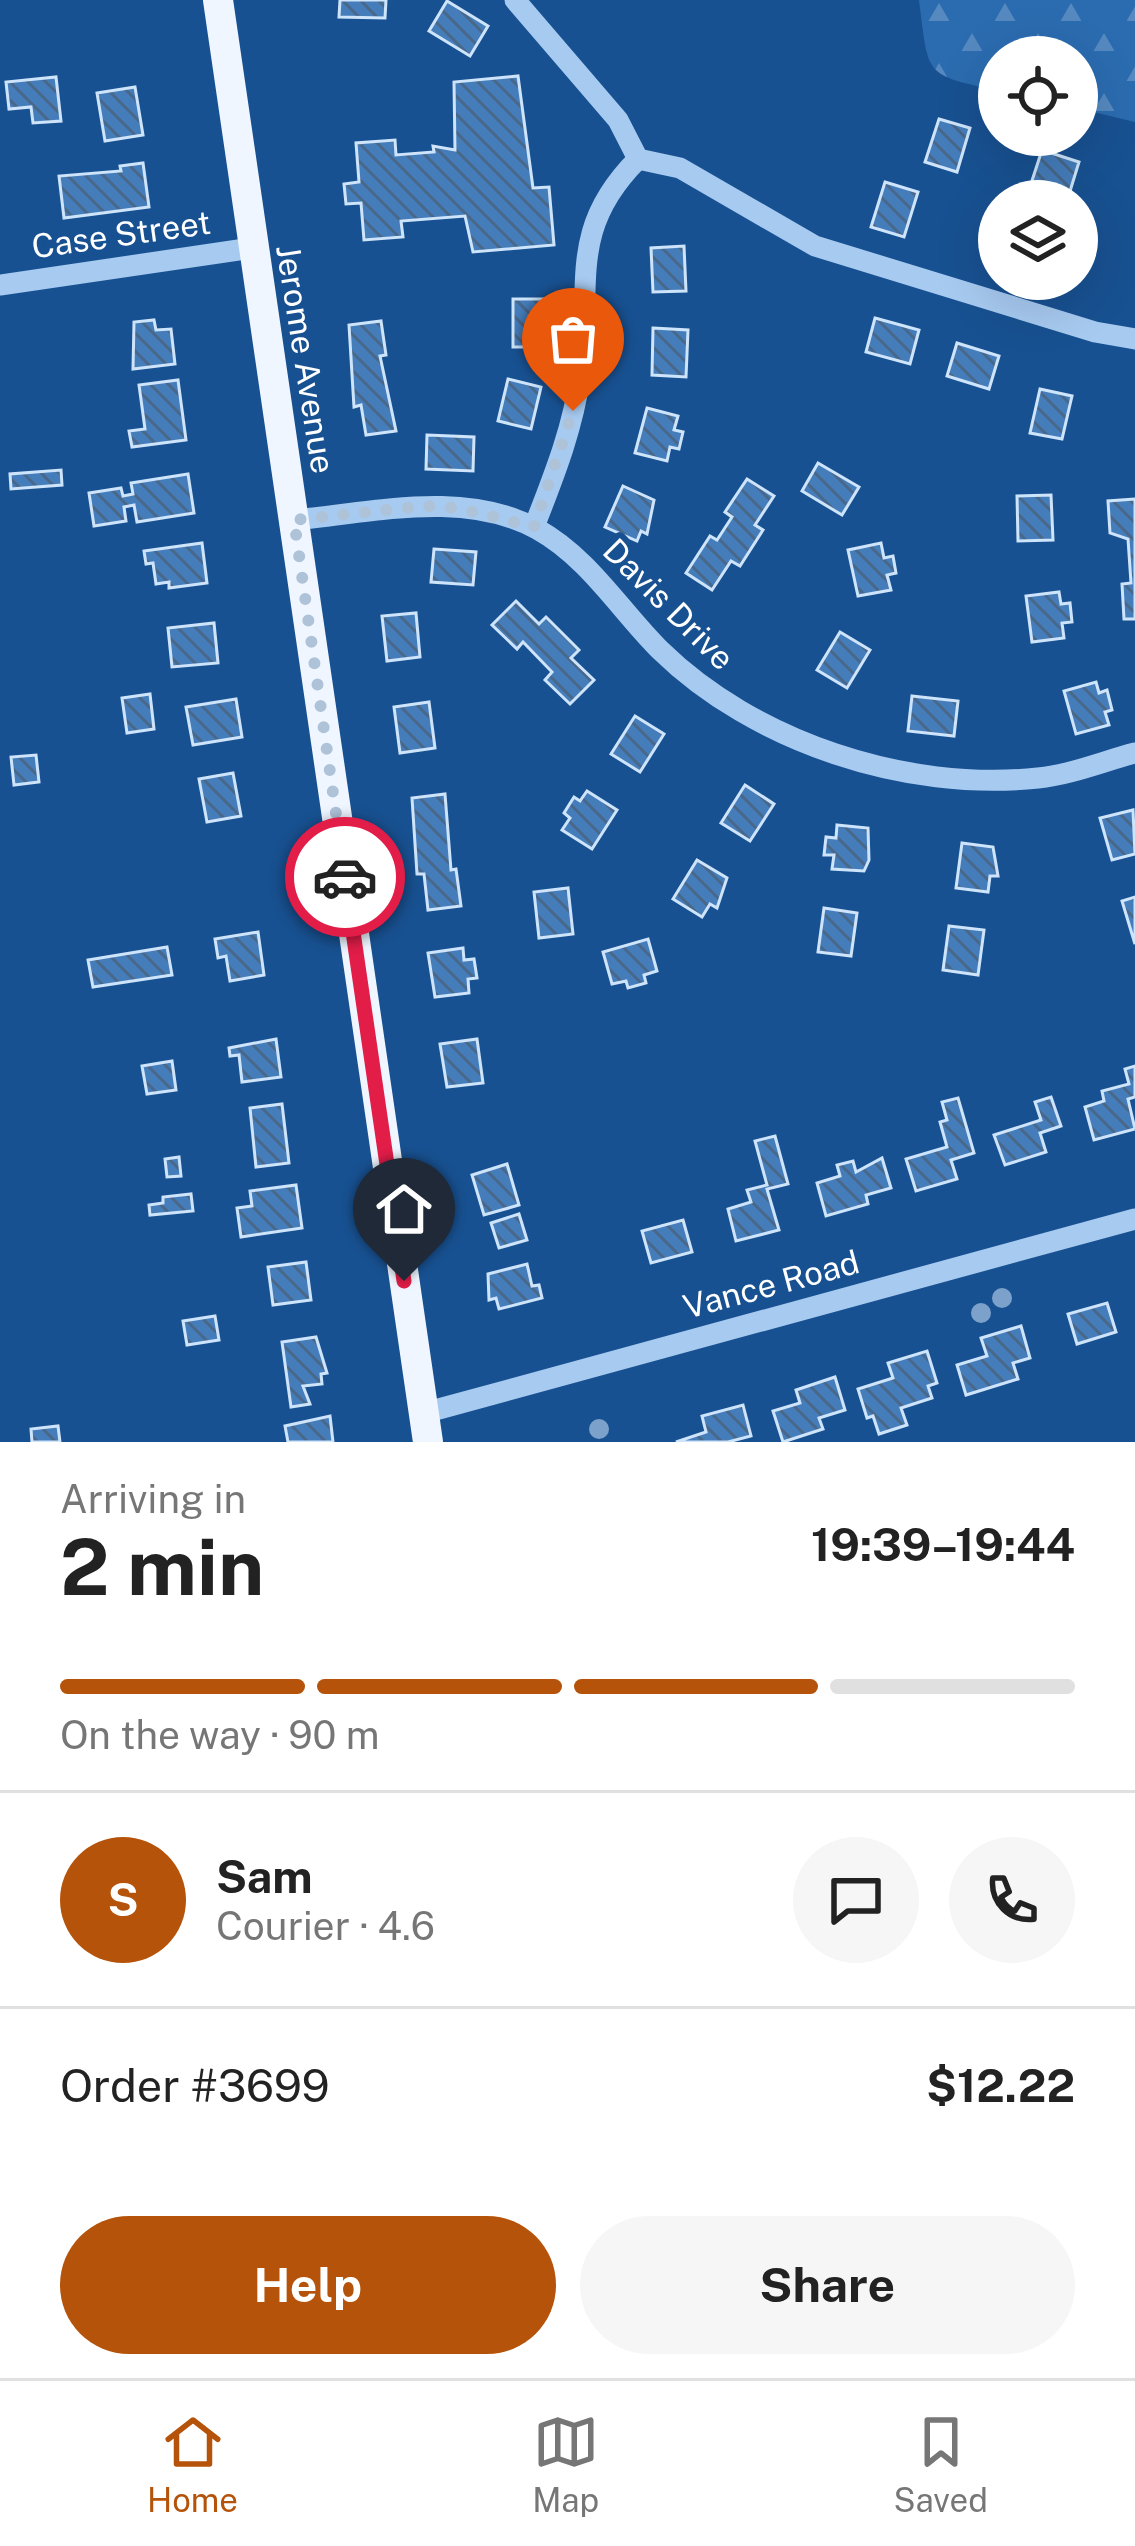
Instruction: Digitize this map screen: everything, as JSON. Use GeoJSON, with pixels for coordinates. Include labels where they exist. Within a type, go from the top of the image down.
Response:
{"type":"FeatureCollection","features":[{"type":"Feature","properties":{"kind":"main road","name":"Jerome Avenue"},"geometry":{"type":"LineString","coordinates":[[218,0],[426,1428]]}},
{"type":"Feature","properties":{"kind":"street"},"geometry":{"type":"LineString","coordinates":[[515,0],[548,32],[618,120],[638,159]]}},
{"type":"Feature","properties":{"kind":"street"},"geometry":{"type":"LineString","coordinates":[[638,159],[680,168],[815,246],[1009,308],[1135,339]]}},
{"type":"Feature","properties":{"kind":"street"},"geometry":{"type":"LineString","coordinates":[[534,527],[566,445],[580,378],[592,226],[607,190],[638,159]]}},
{"type":"Feature","properties":{"kind":"street","name":"Case Street"},"geometry":{"type":"LineString","coordinates":[[0,285],[252,248]]}},
{"type":"Feature","properties":{"kind":"street","name":"Davis Drive"},"geometry":{"type":"LineString","coordinates":[[294,520],[423,506],[458,508],[534,527],[582,561],[658,648],[710,694],[747,718],[818,750],[896,768],[989,779],[1041,778],[1135,753]]}},
{"type":"Feature","properties":{"kind":"street","name":"Vance Road"},"geometry":{"type":"LineString","coordinates":[[426,1428],[1135,1219]]}},
{"type":"Feature","properties":{"kind":"green space"},"geometry":{"type":"Polygon","coordinates":[[[919,0],[1135,0],[1135,122],[1098,113],[1098,36],[978,36],[978,86],[934,68],[925,44],[919,0]]]}},
{"type":"Feature","properties":{"kind":"building"},"geometry":{"type":"Polygon","coordinates":[[[340,0],[386,0],[385,18],[339,17],[340,0]]]}},
{"type":"Feature","properties":{"kind":"building"},"geometry":{"type":"Polygon","coordinates":[[[447,1],[488,26],[470,56],[429,31],[447,1]]]}},
{"type":"Feature","properties":{"kind":"building"},"geometry":{"type":"Polygon","coordinates":[[[518,76],[533,188],[549,187],[554,245],[473,252],[465,216],[401,221],[403,237],[364,240],[361,203],[346,204],[344,184],[359,182],[356,143],[395,140],[396,155],[434,152],[433,146],[455,150],[454,82],[518,76]]]}},
{"type":"Feature","properties":{"kind":"building"},"geometry":{"type":"Polygon","coordinates":[[[56,77],[61,121],[33,123],[31,107],[9,109],[6,82],[56,77]]]}},
{"type":"Feature","properties":{"kind":"building"},"geometry":{"type":"Polygon","coordinates":[[[135,87],[143,135],[105,141],[97,93],[135,87]]]}},
{"type":"Feature","properties":{"kind":"building"},"geometry":{"type":"Polygon","coordinates":[[[939,119],[970,128],[957,172],[925,162],[939,119]]]}},
{"type":"Feature","properties":{"kind":"building"},"geometry":{"type":"Polygon","coordinates":[[[1040,156],[1079,162],[1073,180],[1032,180],[1040,156]]]}},
{"type":"Feature","properties":{"kind":"building"},"geometry":{"type":"Polygon","coordinates":[[[143,163],[149,207],[64,218],[59,176],[121,171],[120,166],[143,163]]]}},
{"type":"Feature","properties":{"kind":"building"},"geometry":{"type":"Polygon","coordinates":[[[885,182],[918,192],[904,237],[871,227],[885,182]]]}},
{"type":"Feature","properties":{"kind":"building"},"geometry":{"type":"Polygon","coordinates":[[[684,246],[686,291],[653,292],[651,248],[684,246]]]}},
{"type":"Feature","properties":{"kind":"building"},"geometry":{"type":"Polygon","coordinates":[[[513,299],[546,299],[547,347],[513,347],[513,299]]]}},
{"type":"Feature","properties":{"kind":"building"},"geometry":{"type":"Polygon","coordinates":[[[875,318],[919,330],[910,364],[866,352],[875,318]]]}},
{"type":"Feature","properties":{"kind":"building"},"geometry":{"type":"Polygon","coordinates":[[[154,320],[156,330],[171,329],[175,364],[133,369],[134,322],[154,320]]]}},
{"type":"Feature","properties":{"kind":"building"},"geometry":{"type":"Polygon","coordinates":[[[381,321],[386,355],[380,356],[396,431],[366,435],[361,405],[354,407],[349,325],[381,321]]]}},
{"type":"Feature","properties":{"kind":"building"},"geometry":{"type":"Polygon","coordinates":[[[653,328],[688,330],[686,377],[652,375],[653,328]]]}},
{"type":"Feature","properties":{"kind":"building"},"geometry":{"type":"Polygon","coordinates":[[[957,343],[999,356],[989,389],[947,376],[957,343]]]}},
{"type":"Feature","properties":{"kind":"building"},"geometry":{"type":"Polygon","coordinates":[[[508,379],[541,387],[531,429],[498,421],[508,379]]]}},
{"type":"Feature","properties":{"kind":"building"},"geometry":{"type":"Polygon","coordinates":[[[178,380],[186,440],[132,447],[129,431],[145,429],[139,385],[178,380]]]}},
{"type":"Feature","properties":{"kind":"building"},"geometry":{"type":"Polygon","coordinates":[[[1040,389],[1072,396],[1062,439],[1030,433],[1040,389]]]}},
{"type":"Feature","properties":{"kind":"building"},"geometry":{"type":"Polygon","coordinates":[[[647,408],[678,416],[674,430],[683,432],[679,449],[670,447],[667,461],[635,453],[647,408]]]}},
{"type":"Feature","properties":{"kind":"building"},"geometry":{"type":"Polygon","coordinates":[[[427,435],[474,437],[473,471],[426,469],[427,435]]]}},
{"type":"Feature","properties":{"kind":"building"},"geometry":{"type":"Polygon","coordinates":[[[818,463],[859,487],[842,515],[802,491],[818,463]]]}},
{"type":"Feature","properties":{"kind":"building"},"geometry":{"type":"Polygon","coordinates":[[[61,470],[62,485],[11,489],[10,474],[61,470]]]}},
{"type":"Feature","properties":{"kind":"building"},"geometry":{"type":"Polygon","coordinates":[[[188,474],[194,513],[137,522],[134,505],[124,507],[126,521],[94,526],[89,493],[121,488],[123,496],[133,494],[131,483],[188,474]]]}},
{"type":"Feature","properties":{"kind":"building"},"geometry":{"type":"Polygon","coordinates":[[[747,479],[774,496],[755,525],[763,530],[740,566],[731,561],[712,590],[686,573],[710,536],[717,540],[732,517],[725,512],[747,479]]]}},
{"type":"Feature","properties":{"kind":"building"},"geometry":{"type":"Polygon","coordinates":[[[623,486],[654,500],[647,534],[641,531],[637,541],[605,527],[623,486]]]}},
{"type":"Feature","properties":{"kind":"building"},"geometry":{"type":"Polygon","coordinates":[[[1051,495],[1053,540],[1018,541],[1017,496],[1051,495]]]}},
{"type":"Feature","properties":{"kind":"building"},"geometry":{"type":"Polygon","coordinates":[[[1135,499],[1135,619],[1124,619],[1122,584],[1131,583],[1128,539],[1110,533],[1108,501],[1135,499]]]}},
{"type":"Feature","properties":{"kind":"building"},"geometry":{"type":"Polygon","coordinates":[[[202,543],[207,583],[169,588],[169,582],[156,584],[153,563],[146,564],[144,551],[202,543]]]}},
{"type":"Feature","properties":{"kind":"building"},"geometry":{"type":"Polygon","coordinates":[[[881,543],[884,558],[893,556],[896,573],[887,575],[891,590],[858,596],[848,550],[881,543]]]}},
{"type":"Feature","properties":{"kind":"building"},"geometry":{"type":"Polygon","coordinates":[[[434,549],[476,552],[473,585],[431,582],[434,549]]]}},
{"type":"Feature","properties":{"kind":"building"},"geometry":{"type":"Polygon","coordinates":[[[1059,592],[1061,604],[1070,603],[1072,622],[1062,623],[1064,638],[1032,642],[1026,596],[1059,592]]]}},
{"type":"Feature","properties":{"kind":"building"},"geometry":{"type":"Polygon","coordinates":[[[516,601],[539,624],[546,617],[579,650],[571,658],[594,680],[570,704],[545,680],[552,672],[523,642],[517,649],[492,625],[516,601]]]}},
{"type":"Feature","properties":{"kind":"building"},"geometry":{"type":"Polygon","coordinates":[[[416,613],[420,657],[387,661],[382,616],[416,613]]]}},
{"type":"Feature","properties":{"kind":"building"},"geometry":{"type":"Polygon","coordinates":[[[214,623],[218,663],[172,667],[168,628],[214,623]]]}},
{"type":"Feature","properties":{"kind":"building"},"geometry":{"type":"Polygon","coordinates":[[[840,632],[870,650],[847,688],[817,670],[840,632]]]}},
{"type":"Feature","properties":{"kind":"building"},"geometry":{"type":"Polygon","coordinates":[[[1096,682],[1099,693],[1107,690],[1112,710],[1105,712],[1109,725],[1076,734],[1064,691],[1096,682]]]}},
{"type":"Feature","properties":{"kind":"building"},"geometry":{"type":"Polygon","coordinates":[[[150,694],[154,729],[127,733],[122,698],[150,694]]]}},
{"type":"Feature","properties":{"kind":"building"},"geometry":{"type":"Polygon","coordinates":[[[912,696],[958,701],[954,736],[908,731],[912,696]]]}},
{"type":"Feature","properties":{"kind":"building"},"geometry":{"type":"Polygon","coordinates":[[[236,699],[242,737],[193,745],[186,707],[236,699]]]}},
{"type":"Feature","properties":{"kind":"building"},"geometry":{"type":"Polygon","coordinates":[[[429,702],[435,748],[400,753],[394,707],[429,702]]]}},
{"type":"Feature","properties":{"kind":"building"},"geometry":{"type":"Polygon","coordinates":[[[635,716],[664,734],[640,772],[611,754],[635,716]]]}},
{"type":"Feature","properties":{"kind":"building"},"geometry":{"type":"Polygon","coordinates":[[[36,755],[39,782],[14,785],[11,757],[36,755]]]}},
{"type":"Feature","properties":{"kind":"building"},"geometry":{"type":"Polygon","coordinates":[[[233,773],[241,816],[207,822],[199,779],[233,773]]]}},
{"type":"Feature","properties":{"kind":"building"},"geometry":{"type":"Polygon","coordinates":[[[745,785],[774,804],[750,841],[721,823],[745,785]]]}},
{"type":"Feature","properties":{"kind":"building"},"geometry":{"type":"Polygon","coordinates":[[[587,791],[617,810],[592,849],[562,830],[570,818],[564,813],[574,797],[580,801],[587,791]]]}},
{"type":"Feature","properties":{"kind":"building"},"geometry":{"type":"Polygon","coordinates":[[[445,794],[451,870],[456,869],[461,906],[428,910],[424,874],[417,874],[412,798],[445,794]]]}},
{"type":"Feature","properties":{"kind":"building"},"geometry":{"type":"Polygon","coordinates":[[[1133,810],[1135,854],[1112,860],[1100,818],[1133,810]]]}},
{"type":"Feature","properties":{"kind":"building"},"geometry":{"type":"Polygon","coordinates":[[[837,825],[868,828],[869,860],[864,871],[832,869],[834,855],[824,855],[826,837],[836,838],[837,825]]]}},
{"type":"Feature","properties":{"kind":"building"},"geometry":{"type":"Polygon","coordinates":[[[962,843],[993,847],[998,876],[990,876],[988,892],[956,888],[962,843]]]}},
{"type":"Feature","properties":{"kind":"building"},"geometry":{"type":"Polygon","coordinates":[[[697,860],[727,878],[717,908],[710,904],[702,917],[673,899],[697,860]]]}},
{"type":"Feature","properties":{"kind":"building"},"geometry":{"type":"Polygon","coordinates":[[[568,888],[573,934],[539,938],[534,892],[568,888]]]}},
{"type":"Feature","properties":{"kind":"building"},"geometry":{"type":"Polygon","coordinates":[[[1135,897],[1135,944],[1122,901],[1135,897]]]}},
{"type":"Feature","properties":{"kind":"building"},"geometry":{"type":"Polygon","coordinates":[[[824,908],[857,913],[851,956],[818,952],[824,908]]]}},
{"type":"Feature","properties":{"kind":"building"},"geometry":{"type":"Polygon","coordinates":[[[949,926],[984,930],[978,975],[943,970],[949,926]]]}},
{"type":"Feature","properties":{"kind":"building"},"geometry":{"type":"Polygon","coordinates":[[[258,932],[264,975],[230,981],[226,956],[218,958],[215,939],[258,932]]]}},
{"type":"Feature","properties":{"kind":"building"},"geometry":{"type":"Polygon","coordinates":[[[648,939],[657,971],[644,975],[646,983],[628,988],[626,981],[612,984],[603,952],[648,939]]]}},
{"type":"Feature","properties":{"kind":"building"},"geometry":{"type":"Polygon","coordinates":[[[167,947],[172,975],[93,987],[88,960],[167,947]]]}},
{"type":"Feature","properties":{"kind":"building"},"geometry":{"type":"Polygon","coordinates":[[[463,948],[464,960],[474,959],[477,978],[468,979],[469,993],[435,997],[428,953],[463,948]]]}},
{"type":"Feature","properties":{"kind":"building"},"geometry":{"type":"Polygon","coordinates":[[[276,1039],[281,1077],[242,1082],[239,1055],[230,1056],[229,1048],[276,1039]]]}},
{"type":"Feature","properties":{"kind":"building"},"geometry":{"type":"Polygon","coordinates":[[[477,1039],[483,1083],[447,1087],[440,1044],[477,1039]]]}},
{"type":"Feature","properties":{"kind":"building"},"geometry":{"type":"Polygon","coordinates":[[[172,1061],[176,1090],[147,1094],[142,1066],[172,1061]]]}},
{"type":"Feature","properties":{"kind":"building"},"geometry":{"type":"Polygon","coordinates":[[[1135,1066],[1135,1097],[1128,1099],[1135,1129],[1094,1140],[1085,1107],[1104,1101],[1102,1091],[1129,1084],[1125,1069],[1135,1066]]]}},
{"type":"Feature","properties":{"kind":"building"},"geometry":{"type":"Polygon","coordinates":[[[1051,1097],[1061,1126],[1040,1133],[1046,1152],[1005,1165],[994,1135],[1041,1120],[1035,1102],[1051,1097]]]}},
{"type":"Feature","properties":{"kind":"building"},"geometry":{"type":"Polygon","coordinates":[[[958,1098],[974,1153],[951,1160],[957,1179],[916,1191],[906,1159],[947,1147],[940,1122],[947,1120],[942,1102],[958,1098]]]}},
{"type":"Feature","properties":{"kind":"building"},"geometry":{"type":"Polygon","coordinates":[[[282,1104],[289,1163],[256,1167],[250,1108],[282,1104]]]}},
{"type":"Feature","properties":{"kind":"building"},"geometry":{"type":"Polygon","coordinates":[[[775,1136],[788,1184],[767,1189],[779,1230],[736,1241],[728,1209],[751,1202],[747,1190],[767,1185],[755,1141],[775,1136]]]}},
{"type":"Feature","properties":{"kind":"building"},"geometry":{"type":"Polygon","coordinates":[[[179,1157],[181,1176],[167,1177],[165,1159],[179,1157]]]}},
{"type":"Feature","properties":{"kind":"building"},"geometry":{"type":"Polygon","coordinates":[[[882,1158],[891,1188],[866,1195],[868,1204],[826,1216],[817,1183],[840,1176],[837,1165],[853,1161],[856,1172],[882,1158]]]}},
{"type":"Feature","properties":{"kind":"building"},"geometry":{"type":"Polygon","coordinates":[[[507,1164],[519,1205],[484,1215],[472,1175],[507,1164]]]}},
{"type":"Feature","properties":{"kind":"building"},"geometry":{"type":"Polygon","coordinates":[[[296,1185],[302,1228],[241,1237],[237,1208],[252,1206],[250,1191],[296,1185]]]}},
{"type":"Feature","properties":{"kind":"building"},"geometry":{"type":"Polygon","coordinates":[[[191,1194],[193,1211],[150,1215],[149,1205],[163,1203],[163,1197],[191,1194]]]}},
{"type":"Feature","properties":{"kind":"building"},"geometry":{"type":"Polygon","coordinates":[[[519,1214],[527,1240],[499,1248],[491,1223],[519,1214]]]}},
{"type":"Feature","properties":{"kind":"building"},"geometry":{"type":"Polygon","coordinates":[[[683,1220],[692,1252],[651,1263],[642,1231],[683,1220]]]}},
{"type":"Feature","properties":{"kind":"building"},"geometry":{"type":"Polygon","coordinates":[[[306,1262],[311,1300],[273,1305],[268,1267],[306,1262]]]}},
{"type":"Feature","properties":{"kind":"building"},"geometry":{"type":"Polygon","coordinates":[[[527,1264],[532,1286],[539,1285],[542,1298],[499,1309],[496,1298],[489,1300],[488,1274],[527,1264]]]}},
{"type":"Feature","properties":{"kind":"building"},"geometry":{"type":"Polygon","coordinates":[[[1107,1303],[1116,1332],[1077,1344],[1068,1314],[1107,1303]]]}},
{"type":"Feature","properties":{"kind":"building"},"geometry":{"type":"Polygon","coordinates":[[[215,1316],[219,1340],[187,1345],[183,1321],[215,1316]]]}},
{"type":"Feature","properties":{"kind":"building"},"geometry":{"type":"Polygon","coordinates":[[[1021,1326],[1030,1358],[1013,1363],[1018,1379],[966,1395],[957,1365],[987,1356],[981,1338],[1021,1326]]]}},
{"type":"Feature","properties":{"kind":"building"},"geometry":{"type":"Polygon","coordinates":[[[316,1337],[327,1373],[321,1374],[322,1384],[303,1386],[310,1404],[291,1407],[282,1342],[316,1337]]]}},
{"type":"Feature","properties":{"kind":"building"},"geometry":{"type":"Polygon","coordinates":[[[927,1351],[937,1383],[928,1386],[932,1398],[901,1408],[907,1425],[879,1434],[873,1416],[867,1418],[858,1389],[893,1378],[888,1363],[927,1351]]]}},
{"type":"Feature","properties":{"kind":"building"},"geometry":{"type":"Polygon","coordinates":[[[835,1377],[845,1410],[819,1418],[823,1429],[783,1442],[773,1411],[800,1403],[796,1390],[835,1377]]]}},
{"type":"Feature","properties":{"kind":"building"},"geometry":{"type":"Polygon","coordinates":[[[743,1405],[751,1436],[728,1442],[676,1442],[706,1432],[702,1416],[743,1405]]]}},
{"type":"Feature","properties":{"kind":"building"},"geometry":{"type":"Polygon","coordinates":[[[330,1416],[333,1442],[288,1442],[285,1426],[330,1416]]]}},
{"type":"Feature","properties":{"kind":"building"},"geometry":{"type":"Polygon","coordinates":[[[58,1426],[60,1442],[32,1442],[31,1429],[58,1426]]]}},
{"type":"Feature","properties":{"kind":"way so far"},"geometry":{"type":"LineString","coordinates":[[345,877],[294,520],[423,506],[458,508],[534,527],[566,445],[573,411]]}},
{"type":"Feature","properties":{"kind":"route"},"geometry":{"type":"LineString","coordinates":[[345,877],[404,1281]]}}]}
